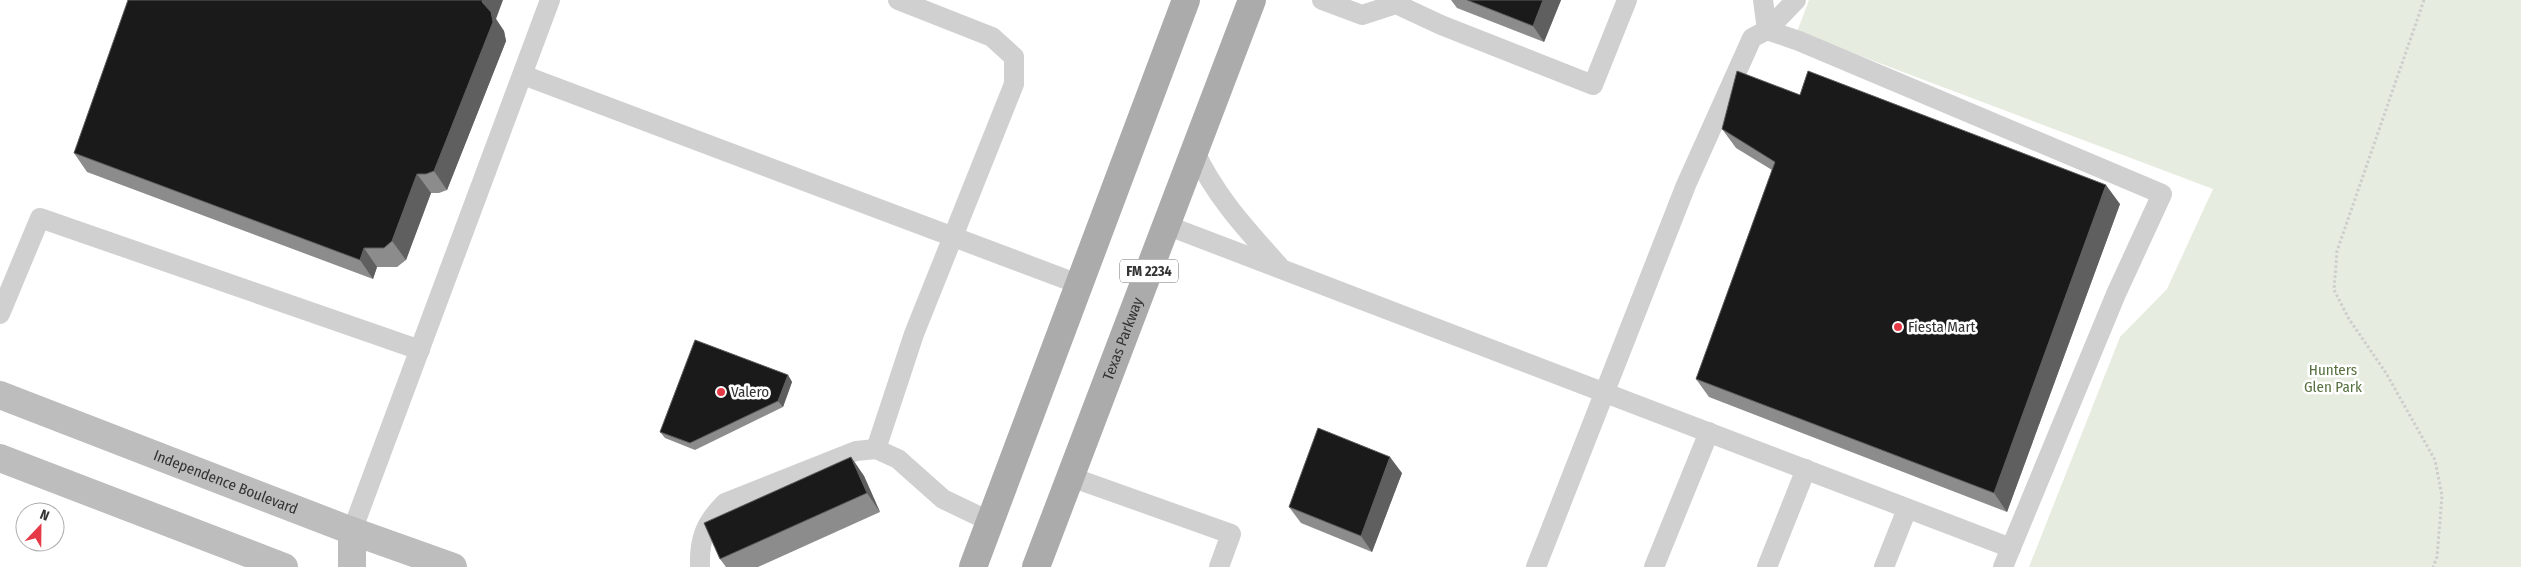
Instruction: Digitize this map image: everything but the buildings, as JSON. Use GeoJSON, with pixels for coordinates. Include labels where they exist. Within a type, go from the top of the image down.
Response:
{"type":"FeatureCollection","features":[{"type":"Feature","properties":{"kind":"main road"},"geometry":{"type":"LineString","coordinates":[[973,567],[1081,285],[1186,0]]}},
{"type":"Feature","properties":{"kind":"main road","name":"Texas Parkway"},"geometry":{"type":"LineString","coordinates":[[1036,567],[1252,0]]}},
{"type":"Feature","properties":{"kind":"main road","name":"Independence Boulevard"},"geometry":{"type":"LineString","coordinates":[[0,395],[352,531],[453,567]]}},
{"type":"Feature","properties":{"kind":"main road"},"geometry":{"type":"LineString","coordinates":[[0,458],[284,567]]}},
{"type":"Feature","properties":{"kind":"main road"},"geometry":{"type":"LineString","coordinates":[[352,531],[352,567]]}},
{"type":"Feature","properties":{"kind":"lane"},"geometry":{"type":"LineString","coordinates":[[352,531],[550,0]]}},
{"type":"Feature","properties":{"kind":"lane"},"geometry":{"type":"LineString","coordinates":[[876,449],[914,334],[1014,84],[1014,57],[992,37],[898,0]]}},
{"type":"Feature","properties":{"kind":"lane"},"geometry":{"type":"LineString","coordinates":[[1322,0],[1362,15],[1397,2],[1441,25],[1593,85],[1628,0]]}},
{"type":"Feature","properties":{"kind":"lane"},"geometry":{"type":"LineString","coordinates":[[1763,0],[1767,30]]}},
{"type":"Feature","properties":{"kind":"lane"},"geometry":{"type":"LineString","coordinates":[[1536,567],[1686,185],[1752,38],[1767,30],[1796,0]]}},
{"type":"Feature","properties":{"kind":"lane"},"geometry":{"type":"LineString","coordinates":[[1767,30],[1799,41],[2162,194],[2116,294],[2003,567]]}},
{"type":"Feature","properties":{"kind":"lane"},"geometry":{"type":"LineString","coordinates":[[523,76],[1081,285]]}},
{"type":"Feature","properties":{"kind":"lane"},"geometry":{"type":"LineString","coordinates":[[1194,150],[1207,178],[1237,219],[1282,269]]}},
{"type":"Feature","properties":{"kind":"lane"},"geometry":{"type":"LineString","coordinates":[[0,314],[40,218],[420,350]]}},
{"type":"Feature","properties":{"kind":"lane"},"geometry":{"type":"LineString","coordinates":[[1166,225],[2011,548]]}},
{"type":"Feature","properties":{"kind":"lane"},"geometry":{"type":"LineString","coordinates":[[1654,567],[1709,432]]}},
{"type":"Feature","properties":{"kind":"lane"},"geometry":{"type":"LineString","coordinates":[[700,567],[700,548],[710,518],[725,503],[856,451],[876,449],[898,458],[943,499],[991,522]]}},
{"type":"Feature","properties":{"kind":"lane"},"geometry":{"type":"LineString","coordinates":[[1767,567],[1806,469]]}},
{"type":"Feature","properties":{"kind":"lane"},"geometry":{"type":"LineString","coordinates":[[1071,477],[1232,534],[1219,567]]}},
{"type":"Feature","properties":{"kind":"lane"},"geometry":{"type":"LineString","coordinates":[[1884,567],[1907,509]]}},
{"type":"Feature","properties":{"kind":"path"},"geometry":{"type":"LineString","coordinates":[[2424,0],[2337,251],[2334,290],[2349,319],[2386,374],[2435,460],[2442,496],[2436,557],[2433,567]]}},
{"type":"Feature","properties":{"kind":"green space","name":"Hunters Glen Park"},"geometry":{"type":"Polygon","coordinates":[[[1809,0],[2521,0],[2521,567],[2029,567],[2120,337],[2167,289],[2213,189],[1797,32],[1809,0]]]}},
{"type":"Feature","properties":{"kind":"place","name":"Fiesta Mart"},"geometry":{"type":"Point","coordinates":[1898,327]}},
{"type":"Feature","properties":{"kind":"place","name":"Valero"},"geometry":{"type":"Point","coordinates":[721,392]}}]}
